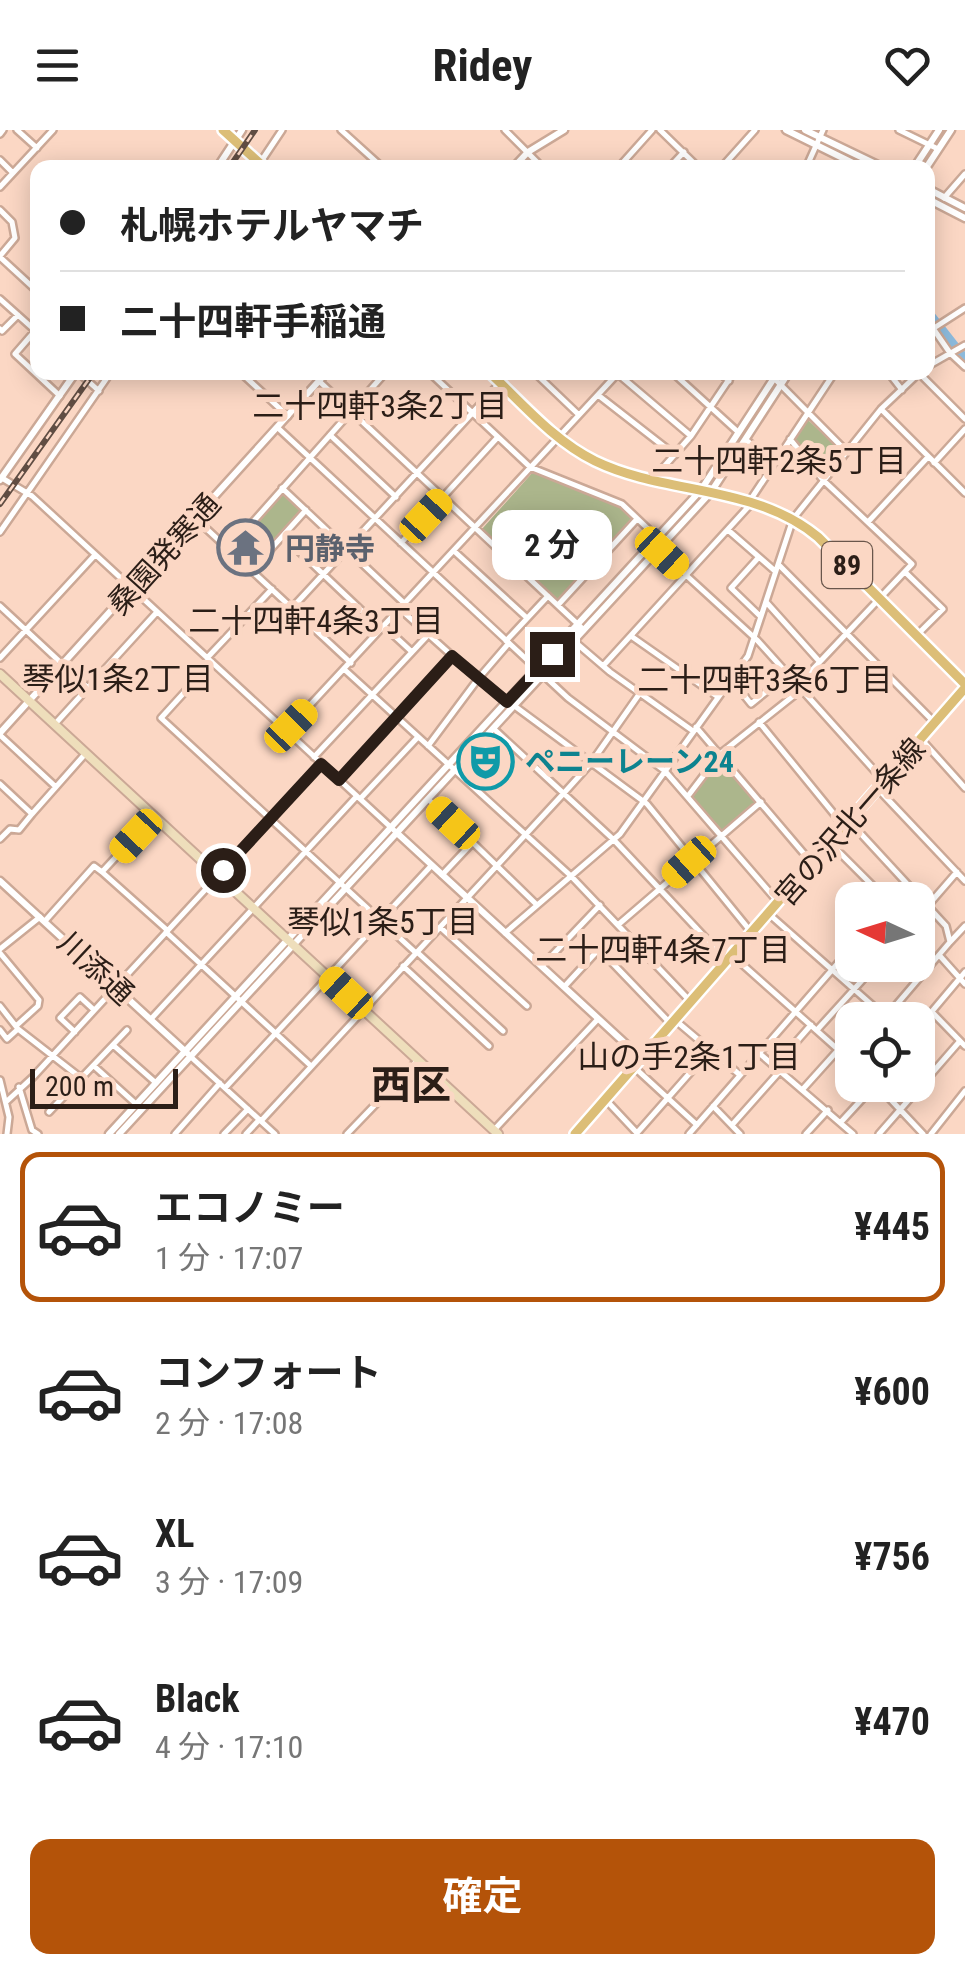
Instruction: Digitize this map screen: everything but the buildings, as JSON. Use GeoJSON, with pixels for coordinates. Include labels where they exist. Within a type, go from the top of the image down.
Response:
{"type":"FeatureCollection","features":[{"type":"Feature","properties":{"kind":"main road"},"geometry":{"type":"LineString","coordinates":[[223,130],[254,160]]}},
{"type":"Feature","properties":{"kind":"main road","name":"89"},"geometry":{"type":"LineString","coordinates":[[497,380],[559,438],[596,462],[750,502],[793,519],[818,537],[965,686]]}},
{"type":"Feature","properties":{"kind":"main road"},"geometry":{"type":"LineString","coordinates":[[0,674],[496,1132]]}},
{"type":"Feature","properties":{"kind":"main road","name":"宮の沢北一条線"},"geometry":{"type":"LineString","coordinates":[[581,1132],[965,686]]}},
{"type":"Feature","properties":{"kind":"street"},"geometry":{"type":"LineString","coordinates":[[17,130],[37,148]]}},
{"type":"Feature","properties":{"kind":"street"},"geometry":{"type":"LineString","coordinates":[[1,185],[52,130]]}},
{"type":"Feature","properties":{"kind":"street"},"geometry":{"type":"LineString","coordinates":[[222,160],[242,130]]}},
{"type":"Feature","properties":{"kind":"street"},"geometry":{"type":"LineString","coordinates":[[261,160],[282,130]]}},
{"type":"Feature","properties":{"kind":"street"},"geometry":{"type":"LineString","coordinates":[[341,130],[374,160]]}},
{"type":"Feature","properties":{"kind":"street"},"geometry":{"type":"LineString","coordinates":[[506,130],[536,160]]}},
{"type":"Feature","properties":{"kind":"street"},"geometry":{"type":"LineString","coordinates":[[520,160],[564,130]]}},
{"type":"Feature","properties":{"kind":"street"},"geometry":{"type":"LineString","coordinates":[[626,160],[656,130],[692,160]]}},
{"type":"Feature","properties":{"kind":"street"},"geometry":{"type":"LineString","coordinates":[[728,160],[755,130]]}},
{"type":"Feature","properties":{"kind":"street"},"geometry":{"type":"LineString","coordinates":[[786,130],[819,137],[852,160]]}},
{"type":"Feature","properties":{"kind":"street"},"geometry":{"type":"LineString","coordinates":[[805,130],[867,160]]}},
{"type":"Feature","properties":{"kind":"street"},"geometry":{"type":"LineString","coordinates":[[899,130],[938,150]]}},
{"type":"Feature","properties":{"kind":"street"},"geometry":{"type":"LineString","coordinates":[[920,160],[939,130]]}},
{"type":"Feature","properties":{"kind":"street"},"geometry":{"type":"LineString","coordinates":[[931,160],[951,130]]}},
{"type":"Feature","properties":{"kind":"street"},"geometry":{"type":"LineString","coordinates":[[677,160],[684,152]]}},
{"type":"Feature","properties":{"kind":"street"},"geometry":{"type":"LineString","coordinates":[[0,160],[13,173]]}},
{"type":"Feature","properties":{"kind":"street"},"geometry":{"type":"LineString","coordinates":[[944,198],[965,174]]}},
{"type":"Feature","properties":{"kind":"street"},"geometry":{"type":"LineString","coordinates":[[935,193],[965,208]]}},
{"type":"Feature","properties":{"kind":"street"},"geometry":{"type":"LineString","coordinates":[[935,203],[965,218]]}},
{"type":"Feature","properties":{"kind":"street"},"geometry":{"type":"LineString","coordinates":[[0,210],[12,222],[14,238],[0,257],[30,285]]}},
{"type":"Feature","properties":{"kind":"street"},"geometry":{"type":"LineString","coordinates":[[0,299],[30,327]]}},
{"type":"Feature","properties":{"kind":"street"},"geometry":{"type":"LineString","coordinates":[[965,308],[936,327],[957,350],[965,367]]}},
{"type":"Feature","properties":{"kind":"street"},"geometry":{"type":"LineString","coordinates":[[0,329],[18,316]]}},
{"type":"Feature","properties":{"kind":"street"},"geometry":{"type":"LineString","coordinates":[[30,338],[15,354],[30,368]]}},
{"type":"Feature","properties":{"kind":"street"},"geometry":{"type":"LineString","coordinates":[[935,362],[957,350]]}},
{"type":"Feature","properties":{"kind":"street"},"geometry":{"type":"LineString","coordinates":[[43,380],[60,396]]}},
{"type":"Feature","properties":{"kind":"street"},"geometry":{"type":"LineString","coordinates":[[71,380],[0,479],[29,494],[642,1058]]}},
{"type":"Feature","properties":{"kind":"street"},"geometry":{"type":"LineString","coordinates":[[87,380],[100,391]]}},
{"type":"Feature","properties":{"kind":"street"},"geometry":{"type":"LineString","coordinates":[[0,532],[106,380]]}},
{"type":"Feature","properties":{"kind":"street"},"geometry":{"type":"LineString","coordinates":[[249,380],[288,416]]}},
{"type":"Feature","properties":{"kind":"street"},"geometry":{"type":"LineString","coordinates":[[229,549],[379,380]]}},
{"type":"Feature","properties":{"kind":"street"},"geometry":{"type":"LineString","coordinates":[[438,380],[530,467],[622,504],[686,576],[754,638],[800,687],[965,881]]}},
{"type":"Feature","properties":{"kind":"street"},"geometry":{"type":"LineString","coordinates":[[542,380],[579,415]]}},
{"type":"Feature","properties":{"kind":"street"},"geometry":{"type":"LineString","coordinates":[[286,731],[611,380]]}},
{"type":"Feature","properties":{"kind":"street"},"geometry":{"type":"LineString","coordinates":[[626,380],[691,436]]}},
{"type":"Feature","properties":{"kind":"street"},"geometry":{"type":"LineString","coordinates":[[681,380],[775,462]]}},
{"type":"Feature","properties":{"kind":"street"},"geometry":{"type":"LineString","coordinates":[[706,491],[773,380]]}},
{"type":"Feature","properties":{"kind":"street"},"geometry":{"type":"LineString","coordinates":[[121,1133],[238,999],[706,491],[745,439],[774,380]]}},
{"type":"Feature","properties":{"kind":"street"},"geometry":{"type":"LineString","coordinates":[[778,380],[846,452]]}},
{"type":"Feature","properties":{"kind":"street"},"geometry":{"type":"LineString","coordinates":[[603,666],[728,530],[830,380]]}},
{"type":"Feature","properties":{"kind":"street"},"geometry":{"type":"LineString","coordinates":[[894,380],[902,390]]}},
{"type":"Feature","properties":{"kind":"street"},"geometry":{"type":"LineString","coordinates":[[505,933],[614,840],[643,802],[748,656],[793,519],[881,409],[913,380]]}},
{"type":"Feature","properties":{"kind":"street"},"geometry":{"type":"LineString","coordinates":[[927,380],[965,419]]}},
{"type":"Feature","properties":{"kind":"street"},"geometry":{"type":"LineString","coordinates":[[320,381],[581,627]]}},
{"type":"Feature","properties":{"kind":"street","name":"桑園発寒通"},"geometry":{"type":"LineString","coordinates":[[0,734],[320,381]]}},
{"type":"Feature","properties":{"kind":"street"},"geometry":{"type":"LineString","coordinates":[[654,478],[691,436],[729,381]]}},
{"type":"Feature","properties":{"kind":"street"},"geometry":{"type":"LineString","coordinates":[[292,608],[500,383]]}},
{"type":"Feature","properties":{"kind":"street"},"geometry":{"type":"LineString","coordinates":[[598,394],[674,455]]}},
{"type":"Feature","properties":{"kind":"street"},"geometry":{"type":"LineString","coordinates":[[881,409],[965,492]]}},
{"type":"Feature","properties":{"kind":"street"},"geometry":{"type":"LineString","coordinates":[[278,428],[568,698],[665,771],[779,904]]}},
{"type":"Feature","properties":{"kind":"street"},"geometry":{"type":"LineString","coordinates":[[868,522],[965,429]]}},
{"type":"Feature","properties":{"kind":"street"},"geometry":{"type":"LineString","coordinates":[[330,435],[396,496]]}},
{"type":"Feature","properties":{"kind":"street"},"geometry":{"type":"LineString","coordinates":[[401,543],[498,437]]}},
{"type":"Feature","properties":{"kind":"street"},"geometry":{"type":"LineString","coordinates":[[688,796],[720,754],[800,687],[818,660],[912,564],[823,480],[790,440]]}},
{"type":"Feature","properties":{"kind":"street"},"geometry":{"type":"LineString","coordinates":[[282,488],[348,549],[428,635],[478,679],[643,802],[753,934]]}},
{"type":"Feature","properties":{"kind":"street"},"geometry":{"type":"LineString","coordinates":[[252,570],[306,510]]}},
{"type":"Feature","properties":{"kind":"street"},"geometry":{"type":"LineString","coordinates":[[196,519],[351,663]]}},
{"type":"Feature","properties":{"kind":"street"},"geometry":{"type":"LineString","coordinates":[[558,605],[637,519]]}},
{"type":"Feature","properties":{"kind":"street"},"geometry":{"type":"LineString","coordinates":[[728,530],[777,568],[935,723]]}},
{"type":"Feature","properties":{"kind":"street"},"geometry":{"type":"LineString","coordinates":[[282,536],[412,652]]}},
{"type":"Feature","properties":{"kind":"street"},"geometry":{"type":"LineString","coordinates":[[454,551],[527,618]]}},
{"type":"Feature","properties":{"kind":"street"},"geometry":{"type":"LineString","coordinates":[[0,658],[95,555]]}},
{"type":"Feature","properties":{"kind":"street"},"geometry":{"type":"LineString","coordinates":[[759,557],[731,588],[761,617]]}},
{"type":"Feature","properties":{"kind":"street"},"geometry":{"type":"LineString","coordinates":[[905,572],[944,609],[916,636]]}},
{"type":"Feature","properties":{"kind":"street"},"geometry":{"type":"LineString","coordinates":[[272,589],[161,718],[503,1031]]}},
{"type":"Feature","properties":{"kind":"street"},"geometry":{"type":"LineString","coordinates":[[428,746],[548,596]]}},
{"type":"Feature","properties":{"kind":"street"},"geometry":{"type":"LineString","coordinates":[[766,602],[818,660]]}},
{"type":"Feature","properties":{"kind":"street"},"geometry":{"type":"LineString","coordinates":[[0,606],[88,688]]}},
{"type":"Feature","properties":{"kind":"street"},"geometry":{"type":"LineString","coordinates":[[55,724],[158,612]]}},
{"type":"Feature","properties":{"kind":"street"},"geometry":{"type":"LineString","coordinates":[[314,757],[428,635]]}},
{"type":"Feature","properties":{"kind":"street"},"geometry":{"type":"LineString","coordinates":[[630,636],[718,697]]}},
{"type":"Feature","properties":{"kind":"street"},"geometry":{"type":"LineString","coordinates":[[571,638],[603,666],[695,729],[813,864]]}},
{"type":"Feature","properties":{"kind":"street"},"geometry":{"type":"LineString","coordinates":[[339,780],[452,656]]}},
{"type":"Feature","properties":{"kind":"street"},"geometry":{"type":"LineString","coordinates":[[345,670],[570,876],[691,1002]]}},
{"type":"Feature","properties":{"kind":"street"},"geometry":{"type":"LineString","coordinates":[[731,679],[751,704],[788,674]]}},
{"type":"Feature","properties":{"kind":"street"},"geometry":{"type":"LineString","coordinates":[[246,1134],[564,793],[640,693]]}},
{"type":"Feature","properties":{"kind":"street"},"geometry":{"type":"LineString","coordinates":[[394,831],[429,800],[452,769],[494,729],[511,703]]}},
{"type":"Feature","properties":{"kind":"street"},"geometry":{"type":"LineString","coordinates":[[759,722],[847,824],[904,882]]}},
{"type":"Feature","properties":{"kind":"street"},"geometry":{"type":"LineString","coordinates":[[494,729],[614,840],[731,959],[835,1046]]}},
{"type":"Feature","properties":{"kind":"street"},"geometry":{"type":"LineString","coordinates":[[0,734],[56,787]]}},
{"type":"Feature","properties":{"kind":"street"},"geometry":{"type":"LineString","coordinates":[[151,1019],[418,737]]}},
{"type":"Feature","properties":{"kind":"street"},"geometry":{"type":"LineString","coordinates":[[921,739],[965,788]]}},
{"type":"Feature","properties":{"kind":"street"},"geometry":{"type":"LineString","coordinates":[[1,836],[10,829],[19,830],[86,753]]}},
{"type":"Feature","properties":{"kind":"street"},"geometry":{"type":"LineString","coordinates":[[6,1102],[321,764]]}},
{"type":"Feature","properties":{"kind":"street"},"geometry":{"type":"LineString","coordinates":[[0,784],[32,814]]}},
{"type":"Feature","properties":{"kind":"street"},"geometry":{"type":"LineString","coordinates":[[429,800],[537,904]]}},
{"type":"Feature","properties":{"kind":"street"},"geometry":{"type":"LineString","coordinates":[[619,924],[761,802]]}},
{"type":"Feature","properties":{"kind":"street"},"geometry":{"type":"LineString","coordinates":[[102,872],[154,816]]}},
{"type":"Feature","properties":{"kind":"street"},"geometry":{"type":"LineString","coordinates":[[442,876],[473,842]]}},
{"type":"Feature","properties":{"kind":"street"},"geometry":{"type":"LineString","coordinates":[[831,844],[869,882]]}},
{"type":"Feature","properties":{"kind":"street"},"geometry":{"type":"LineString","coordinates":[[0,1030],[8,1039],[39,1000],[0,951],[43,919],[94,866],[311,1066]]}},
{"type":"Feature","properties":{"kind":"street"},"geometry":{"type":"LineString","coordinates":[[174,1134],[276,1034],[431,866]]}},
{"type":"Feature","properties":{"kind":"street"},"geometry":{"type":"LineString","coordinates":[[935,897],[965,866]]}},
{"type":"Feature","properties":{"kind":"street","name":"川添通"},"geometry":{"type":"LineString","coordinates":[[0,881],[188,1054]]}},
{"type":"Feature","properties":{"kind":"street"},"geometry":{"type":"LineString","coordinates":[[542,966],[600,906]]}},
{"type":"Feature","properties":{"kind":"street"},"geometry":{"type":"LineString","coordinates":[[770,914],[870,1002]]}},
{"type":"Feature","properties":{"kind":"street"},"geometry":{"type":"LineString","coordinates":[[935,914],[946,926],[950,942]]}},
{"type":"Feature","properties":{"kind":"street"},"geometry":{"type":"LineString","coordinates":[[901,1002],[965,926]]}},
{"type":"Feature","properties":{"kind":"street"},"geometry":{"type":"LineString","coordinates":[[440,927],[526,1006]]}},
{"type":"Feature","properties":{"kind":"street"},"geometry":{"type":"LineString","coordinates":[[564,987],[600,949],[673,1022],[740,1076]]}},
{"type":"Feature","properties":{"kind":"street"},"geometry":{"type":"LineString","coordinates":[[935,1009],[963,978],[939,955]]}},
{"type":"Feature","properties":{"kind":"street"},"geometry":{"type":"LineString","coordinates":[[403,966],[490,1046]]}},
{"type":"Feature","properties":{"kind":"street"},"geometry":{"type":"LineString","coordinates":[[634,1067],[668,1098],[694,1131],[835,968]]}},
{"type":"Feature","properties":{"kind":"street"},"geometry":{"type":"LineString","coordinates":[[732,1125],[777,1068],[860,982]]}},
{"type":"Feature","properties":{"kind":"street"},"geometry":{"type":"LineString","coordinates":[[74,1032],[60,1018],[80,997],[94,1010]]}},
{"type":"Feature","properties":{"kind":"street"},"geometry":{"type":"LineString","coordinates":[[0,1006],[17,1028],[80,1078]]}},
{"type":"Feature","properties":{"kind":"street"},"geometry":{"type":"LineString","coordinates":[[880,1134],[962,1044],[935,1015]]}},
{"type":"Feature","properties":{"kind":"street"},"geometry":{"type":"LineString","coordinates":[[496,1132],[598,1019]]}},
{"type":"Feature","properties":{"kind":"street"},"geometry":{"type":"LineString","coordinates":[[49,1112],[127,1030]]}},
{"type":"Feature","properties":{"kind":"street"},"geometry":{"type":"LineString","coordinates":[[113,1044],[156,1083]]}},
{"type":"Feature","properties":{"kind":"street"},"geometry":{"type":"LineString","coordinates":[[606,1099],[638,1134],[711,1050]]}},
{"type":"Feature","properties":{"kind":"street"},"geometry":{"type":"LineString","coordinates":[[759,1053],[853,1134]]}},
{"type":"Feature","properties":{"kind":"street"},"geometry":{"type":"LineString","coordinates":[[109,1134],[188,1054]]}},
{"type":"Feature","properties":{"kind":"street"},"geometry":{"type":"LineString","coordinates":[[188,1054],[275,1134]]}},
{"type":"Feature","properties":{"kind":"street"},"geometry":{"type":"LineString","coordinates":[[803,1089],[835,1054]]}},
{"type":"Feature","properties":{"kind":"street"},"geometry":{"type":"LineString","coordinates":[[348,1134],[418,1060]]}},
{"type":"Feature","properties":{"kind":"street"},"geometry":{"type":"LineString","coordinates":[[93,1065],[136,1104]]}},
{"type":"Feature","properties":{"kind":"street"},"geometry":{"type":"LineString","coordinates":[[0,1080],[10,1117],[7,1134]]}},
{"type":"Feature","properties":{"kind":"street"},"geometry":{"type":"LineString","coordinates":[[19,1087],[32,1130],[38,1134]]}},
{"type":"Feature","properties":{"kind":"street"},"geometry":{"type":"LineString","coordinates":[[894,1102],[927,1134],[965,1091]]}},
{"type":"Feature","properties":{"kind":"street"},"geometry":{"type":"LineString","coordinates":[[958,1100],[965,1108]]}},
{"type":"Feature","properties":{"kind":"street"},"geometry":{"type":"LineString","coordinates":[[841,1122],[860,1102]]}},
{"type":"Feature","properties":{"kind":"street"},"geometry":{"type":"LineString","coordinates":[[714,1106],[740,1134]]}},
{"type":"Feature","properties":{"kind":"street"},"geometry":{"type":"LineString","coordinates":[[224,1134],[248,1109]]}},
{"type":"Feature","properties":{"kind":"street"},"geometry":{"type":"LineString","coordinates":[[806,1134],[828,1110]]}},
{"type":"Feature","properties":{"kind":"green space"},"geometry":{"type":"Polygon","coordinates":[[[807,419],[841,451],[824,474],[794,441],[807,419]]]}},
{"type":"Feature","properties":{"kind":"green space"},"geometry":{"type":"Polygon","coordinates":[[[533,472],[621,507],[633,519],[558,601],[482,529],[533,472]]]}},
{"type":"Feature","properties":{"kind":"green space"},"geometry":{"type":"Polygon","coordinates":[[[283,494],[301,511],[274,541],[256,524],[283,494]]]}},
{"type":"Feature","properties":{"kind":"green space"},"geometry":{"type":"Polygon","coordinates":[[[719,760],[756,801],[723,831],[692,797],[719,760]]]}},
{"type":"Feature","properties":{"kind":"waterway"},"geometry":{"type":"LineString","coordinates":[[935,321],[965,359]]}},
{"type":"Feature","properties":{"kind":"railway"},"geometry":{"type":"LineString","coordinates":[[234,160],[255,130]]}},
{"type":"Feature","properties":{"kind":"railway"},"geometry":{"type":"LineString","coordinates":[[0,504],[88,380]]}},
{"type":"Feature","properties":{"kind":"place","name":"円静寺"},"geometry":{"type":"Point","coordinates":[246,548]}},
{"type":"Feature","properties":{"kind":"place","name":"ペニーレーン24"},"geometry":{"type":"Point","coordinates":[486,761]}},
{"type":"Feature","properties":{"kind":"district","name":"二十四軒3条2丁目"},"geometry":{"type":"Point","coordinates":[380,406]}},
{"type":"Feature","properties":{"kind":"district","name":"二十四軒2条5丁目"},"geometry":{"type":"Point","coordinates":[779,461]}},
{"type":"Feature","properties":{"kind":"district","name":"二十四軒4条3丁目"},"geometry":{"type":"Point","coordinates":[316,621]}},
{"type":"Feature","properties":{"kind":"district","name":"琴似1条2丁目"},"geometry":{"type":"Point","coordinates":[118,679]}},
{"type":"Feature","properties":{"kind":"district","name":"二十四軒3条6丁目"},"geometry":{"type":"Point","coordinates":[765,680]}},
{"type":"Feature","properties":{"kind":"district","name":"琴似1条5丁目"},"geometry":{"type":"Point","coordinates":[383,922]}},
{"type":"Feature","properties":{"kind":"district","name":"二十四軒4条7丁目"},"geometry":{"type":"Point","coordinates":[663,950]}},
{"type":"Feature","properties":{"kind":"district","name":"山の手2条1丁目"},"geometry":{"type":"Point","coordinates":[689,1057]}},
{"type":"Feature","properties":{"kind":"district","name":"西区"},"geometry":{"type":"Point","coordinates":[411,1085]}},
{"type":"Feature","properties":{"kind":"route"},"geometry":{"type":"LineString","coordinates":[[223,870],[321,764],[339,780],[452,656],[507,702],[552,654]]}}]}
